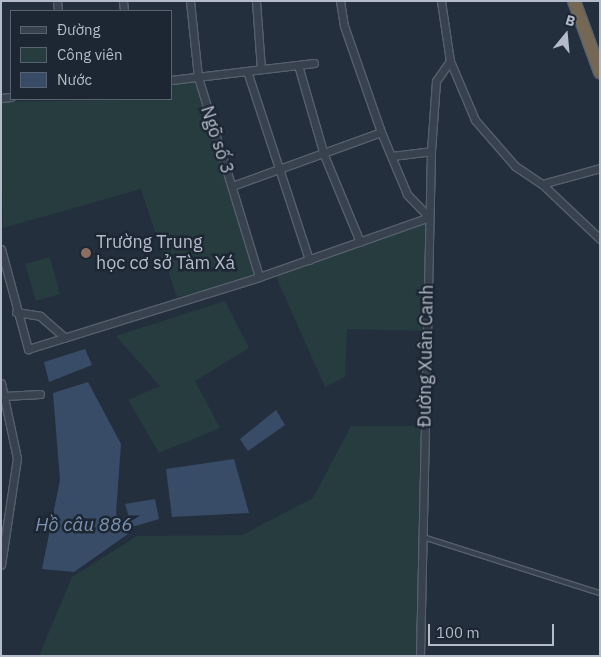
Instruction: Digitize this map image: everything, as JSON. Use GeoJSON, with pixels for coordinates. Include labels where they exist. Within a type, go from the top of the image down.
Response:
{"type":"FeatureCollection","features":[{"type":"Feature","properties":{"kind":"highway"},"geometry":{"type":"LineString","coordinates":[[574,1],[600,72]]}},
{"type":"Feature","properties":{"kind":"street","name":"Ngõ số 3"},"geometry":{"type":"LineString","coordinates":[[190,1],[198,78],[260,276]]}},
{"type":"Feature","properties":{"kind":"street"},"geometry":{"type":"LineString","coordinates":[[256,1],[261,68]]}},
{"type":"Feature","properties":{"kind":"street"},"geometry":{"type":"LineString","coordinates":[[1,249],[16,312],[28,348],[65,338],[309,260],[429,217],[407,194],[381,132],[344,26],[340,1]]}},
{"type":"Feature","properties":{"kind":"street"},"geometry":{"type":"LineString","coordinates":[[441,1],[450,61],[475,120],[516,166],[542,184],[600,239]]}},
{"type":"Feature","properties":{"kind":"street","name":"Đường Xuân Canh"},"geometry":{"type":"LineString","coordinates":[[420,656],[431,152],[436,81],[450,61]]}},
{"type":"Feature","properties":{"kind":"street"},"geometry":{"type":"LineString","coordinates":[[172,80],[314,63]]}},
{"type":"Feature","properties":{"kind":"street"},"geometry":{"type":"LineString","coordinates":[[298,65],[324,156],[360,242]]}},
{"type":"Feature","properties":{"kind":"street"},"geometry":{"type":"LineString","coordinates":[[247,71],[278,171],[309,260]]}},
{"type":"Feature","properties":{"kind":"street"},"geometry":{"type":"LineString","coordinates":[[232,186],[324,156],[381,132]]}},
{"type":"Feature","properties":{"kind":"street"},"geometry":{"type":"LineString","coordinates":[[392,156],[431,152]]}},
{"type":"Feature","properties":{"kind":"street"},"geometry":{"type":"LineString","coordinates":[[542,184],[600,168]]}},
{"type":"Feature","properties":{"kind":"street"},"geometry":{"type":"LineString","coordinates":[[16,312],[40,316],[65,338]]}},
{"type":"Feature","properties":{"kind":"street"},"geometry":{"type":"LineString","coordinates":[[1,383],[17,458],[1,566]]}},
{"type":"Feature","properties":{"kind":"street"},"geometry":{"type":"LineString","coordinates":[[3,396],[40,394]]}},
{"type":"Feature","properties":{"kind":"lane"},"geometry":{"type":"LineString","coordinates":[[423,537],[600,593]]}},
{"type":"Feature","properties":{"kind":"green space"},"geometry":{"type":"Polygon","coordinates":[[[198,77],[259,277],[177,297],[141,189],[3,228],[1,102],[172,100],[172,81],[198,77]]]}},
{"type":"Feature","properties":{"kind":"green space"},"geometry":{"type":"Polygon","coordinates":[[[429,217],[427,331],[347,329],[345,377],[325,387],[274,272],[429,217]]]}},
{"type":"Feature","properties":{"kind":"green space"},"geometry":{"type":"Polygon","coordinates":[[[50,257],[60,294],[36,301],[25,264],[50,257]]]}},
{"type":"Feature","properties":{"kind":"green space"},"geometry":{"type":"Polygon","coordinates":[[[225,301],[249,348],[195,381],[220,428],[159,453],[128,400],[160,386],[116,336],[225,301]]]}},
{"type":"Feature","properties":{"kind":"green space"},"geometry":{"type":"Polygon","coordinates":[[[351,426],[425,426],[420,656],[39,656],[72,577],[137,536],[242,535],[313,498],[351,426]]]}},
{"type":"Feature","properties":{"kind":"water"},"geometry":{"type":"Polygon","coordinates":[[[85,349],[92,365],[49,382],[44,362],[85,349]]]}},
{"type":"Feature","properties":{"kind":"water","name":"Hồ câu 886"},"geometry":{"type":"Polygon","coordinates":[[[88,382],[121,444],[116,513],[128,534],[74,572],[42,569],[60,480],[53,393],[88,382]]]}},
{"type":"Feature","properties":{"kind":"water"},"geometry":{"type":"Polygon","coordinates":[[[276,410],[285,425],[248,451],[240,439],[276,410]]]}},
{"type":"Feature","properties":{"kind":"water"},"geometry":{"type":"Polygon","coordinates":[[[234,459],[249,513],[172,517],[166,469],[234,459]]]}},
{"type":"Feature","properties":{"kind":"water"},"geometry":{"type":"Polygon","coordinates":[[[155,499],[159,519],[132,527],[125,504],[155,499]]]}},
{"type":"Feature","properties":{"kind":"place","name":"Trường Trung học cơ sở Tàm Xá"},"geometry":{"type":"Point","coordinates":[86,253]}}]}
